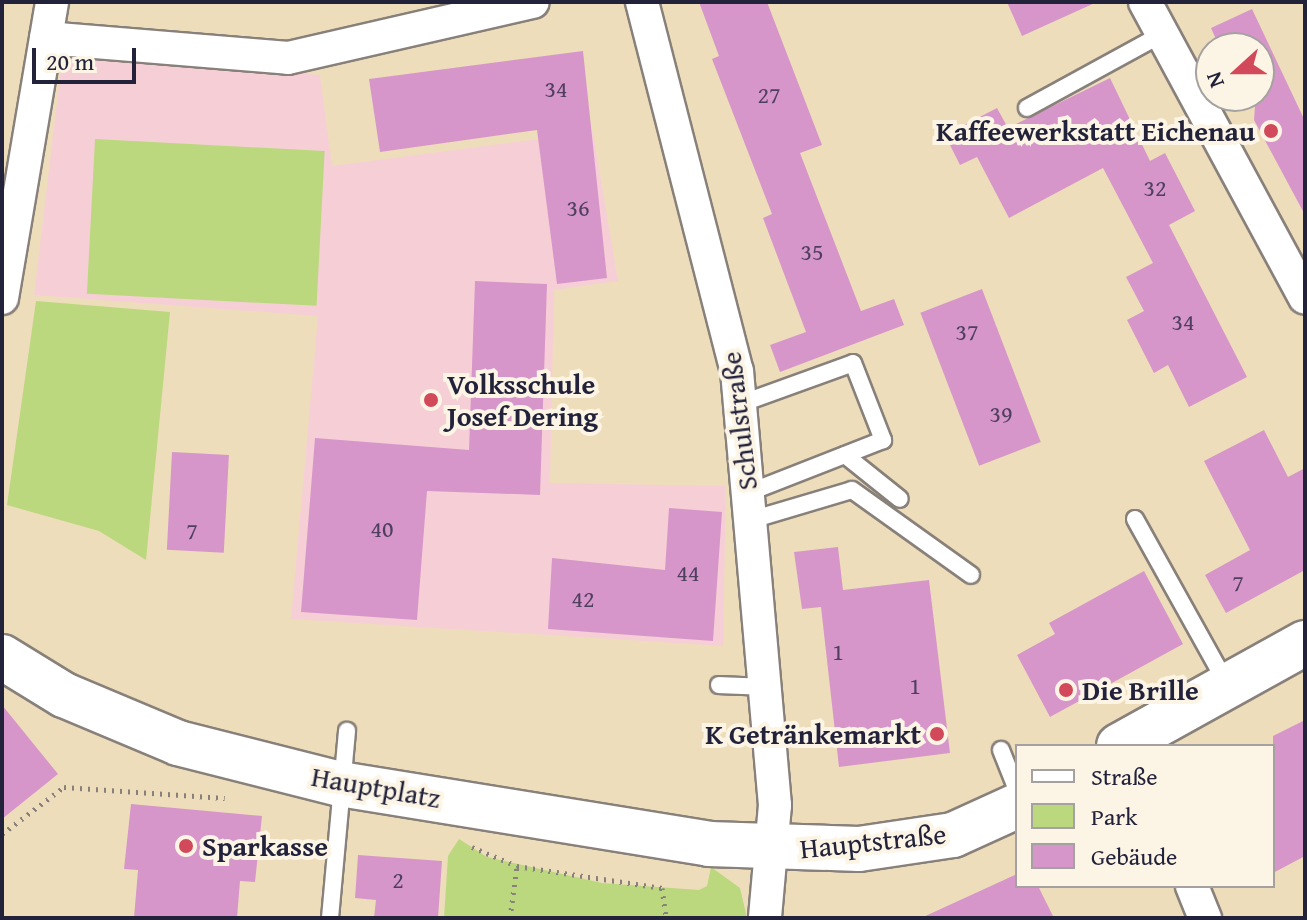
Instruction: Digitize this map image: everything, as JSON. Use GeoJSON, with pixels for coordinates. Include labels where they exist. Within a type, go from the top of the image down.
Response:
{"type":"FeatureCollection","features":[{"type":"Feature","properties":{"kind":"main road"},"geometry":{"type":"LineString","coordinates":[[1127,744],[1305,643]]}},
{"type":"Feature","properties":{"kind":"main road","name":"Hauptplatz"},"geometry":{"type":"LineString","coordinates":[[2,657],[64,695],[178,743],[340,784],[771,850]]}},
{"type":"Feature","properties":{"kind":"main road","name":"Hauptstraße"},"geometry":{"type":"LineString","coordinates":[[771,850],[922,840],[982,826],[1015,807]]}},
{"type":"Feature","properties":{"kind":"street"},"geometry":{"type":"LineString","coordinates":[[2,298],[52,2]]}},
{"type":"Feature","properties":{"kind":"street"},"geometry":{"type":"LineString","coordinates":[[46,38],[288,58],[533,2]]}},
{"type":"Feature","properties":{"kind":"street","name":"Schulstraße"},"geometry":{"type":"LineString","coordinates":[[642,2],[740,404],[775,805],[765,918]]}},
{"type":"Feature","properties":{"kind":"street"},"geometry":{"type":"LineString","coordinates":[[1145,2],[1305,298]]}},
{"type":"Feature","properties":{"kind":"street"},"geometry":{"type":"LineString","coordinates":[[1193,888],[1205,918]]}},
{"type":"Feature","properties":{"kind":"lane"},"geometry":{"type":"LineString","coordinates":[[1027,108],[1162,34]]}},
{"type":"Feature","properties":{"kind":"lane"},"geometry":{"type":"LineString","coordinates":[[740,404],[853,363],[883,440],[845,455],[749,506]]}},
{"type":"Feature","properties":{"kind":"lane"},"geometry":{"type":"LineString","coordinates":[[845,455],[900,499]]}},
{"type":"Feature","properties":{"kind":"lane"},"geometry":{"type":"LineString","coordinates":[[749,506],[852,490],[971,575]]}},
{"type":"Feature","properties":{"kind":"lane"},"geometry":{"type":"LineString","coordinates":[[1135,519],[1228,686]]}},
{"type":"Feature","properties":{"kind":"lane"},"geometry":{"type":"LineString","coordinates":[[719,685],[766,687]]}},
{"type":"Feature","properties":{"kind":"lane"},"geometry":{"type":"LineString","coordinates":[[330,918],[347,731]]}},
{"type":"Feature","properties":{"kind":"lane"},"geometry":{"type":"LineString","coordinates":[[1001,750],[1015,785]]}},
{"type":"Feature","properties":{"kind":"path"},"geometry":{"type":"LineString","coordinates":[[2,834],[64,787],[229,799]]}},
{"type":"Feature","properties":{"kind":"path"},"geometry":{"type":"LineString","coordinates":[[450,801],[446,820],[459,839],[517,866],[662,888],[666,918]]}},
{"type":"Feature","properties":{"kind":"path"},"geometry":{"type":"LineString","coordinates":[[510,918],[517,866]]}},
{"type":"Feature","properties":{"kind":"shaded area","name":"Volksschule Josef Dering"},"geometry":{"type":"Polygon","coordinates":[[[63,52],[320,75],[332,166],[593,132],[618,281],[554,290],[550,483],[726,486],[723,646],[291,619],[318,316],[34,295],[63,52]]]}},
{"type":"Feature","properties":{"kind":"green space"},"geometry":{"type":"Polygon","coordinates":[[[95,139],[325,151],[317,306],[87,294],[95,139]]]}},
{"type":"Feature","properties":{"kind":"green space"},"geometry":{"type":"Polygon","coordinates":[[[36,301],[170,312],[146,560],[99,531],[7,505],[36,301]]]}},
{"type":"Feature","properties":{"kind":"green space"},"geometry":{"type":"Polygon","coordinates":[[[459,839],[487,857],[602,883],[699,890],[707,886],[711,867],[740,888],[747,918],[444,918],[448,856],[459,839]]]}},
{"type":"Feature","properties":{"kind":"building"},"geometry":{"type":"Polygon","coordinates":[[[699,2],[767,2],[822,145],[800,153],[861,311],[894,299],[904,325],[780,372],[770,345],[806,332],[763,218],[772,214],[712,59],[719,56],[699,2]]]}},
{"type":"Feature","properties":{"kind":"building"},"geometry":{"type":"Polygon","coordinates":[[[1007,2],[1097,2],[1022,36],[1007,2]]]}},
{"type":"Feature","properties":{"kind":"building"},"geometry":{"type":"Polygon","coordinates":[[[1252,9],[1263,32],[1213,32],[1211,28],[1252,9]]]}},
{"type":"Feature","properties":{"kind":"building"},"geometry":{"type":"Polygon","coordinates":[[[583,51],[607,278],[557,284],[537,130],[380,152],[369,79],[583,51]]]}},
{"type":"Feature","properties":{"kind":"building"},"geometry":{"type":"Polygon","coordinates":[[[1275,58],[1305,121],[1305,215],[1254,120],[1255,112],[1275,112],[1275,58]]]}},
{"type":"Feature","properties":{"kind":"building"},"geometry":{"type":"Polygon","coordinates":[[[1110,78],[1150,161],[1165,153],[1195,211],[1169,225],[1247,377],[1189,407],[1168,365],[1154,373],[1127,320],[1144,311],[1126,277],[1153,263],[1103,168],[1009,218],[977,157],[960,165],[945,135],[997,108],[1008,128],[1110,78]]]}},
{"type":"Feature","properties":{"kind":"building"},"geometry":{"type":"Polygon","coordinates":[[[475,281],[547,284],[540,495],[427,491],[417,620],[301,612],[315,438],[469,450],[475,281]]]}},
{"type":"Feature","properties":{"kind":"building"},"geometry":{"type":"Polygon","coordinates":[[[982,289],[1041,442],[979,466],[920,313],[982,289]]]}},
{"type":"Feature","properties":{"kind":"building"},"geometry":{"type":"Polygon","coordinates":[[[1264,430],[1288,477],[1305,468],[1305,570],[1226,613],[1205,575],[1250,550],[1204,461],[1264,430]]]}},
{"type":"Feature","properties":{"kind":"building"},"geometry":{"type":"Polygon","coordinates":[[[172,452],[229,455],[224,553],[167,550],[172,452]]]}},
{"type":"Feature","properties":{"kind":"building"},"geometry":{"type":"Polygon","coordinates":[[[669,508],[722,512],[713,641],[548,629],[552,558],[665,570],[669,508]]]}},
{"type":"Feature","properties":{"kind":"building"},"geometry":{"type":"Polygon","coordinates":[[[838,547],[843,590],[929,580],[950,753],[839,767],[821,607],[802,609],[794,552],[838,547]]]}},
{"type":"Feature","properties":{"kind":"building"},"geometry":{"type":"Polygon","coordinates":[[[1144,571],[1183,644],[1050,717],[1017,655],[1055,634],[1049,623],[1144,571]]]}},
{"type":"Feature","properties":{"kind":"building"},"geometry":{"type":"Polygon","coordinates":[[[2,705],[58,774],[2,819],[2,705]]]}},
{"type":"Feature","properties":{"kind":"building"},"geometry":{"type":"Polygon","coordinates":[[[1305,720],[1305,856],[1275,872],[1275,744],[1273,736],[1305,720]]]}},
{"type":"Feature","properties":{"kind":"building"},"geometry":{"type":"Polygon","coordinates":[[[131,804],[262,816],[255,882],[240,881],[237,918],[134,918],[138,870],[124,869],[131,804]]]}},
{"type":"Feature","properties":{"kind":"building"},"geometry":{"type":"Polygon","coordinates":[[[358,855],[442,861],[438,918],[374,918],[376,900],[355,898],[358,855]]]}},
{"type":"Feature","properties":{"kind":"building"},"geometry":{"type":"Polygon","coordinates":[[[1015,875],[1015,888],[1039,888],[1054,918],[921,918],[1015,875]]]}},
{"type":"Feature","properties":{"kind":"place","name":"Kaffeewerkstatt Eichenau"},"geometry":{"type":"Point","coordinates":[1271,131]}},
{"type":"Feature","properties":{"kind":"place","name":"Volksschule Josef Dering"},"geometry":{"type":"Point","coordinates":[431,400]}},
{"type":"Feature","properties":{"kind":"place","name":"Die Brille"},"geometry":{"type":"Point","coordinates":[1066,690]}},
{"type":"Feature","properties":{"kind":"place","name":"K Getränkemarkt"},"geometry":{"type":"Point","coordinates":[937,734]}},
{"type":"Feature","properties":{"kind":"place","name":"Sparkasse"},"geometry":{"type":"Point","coordinates":[186,846]}}]}
